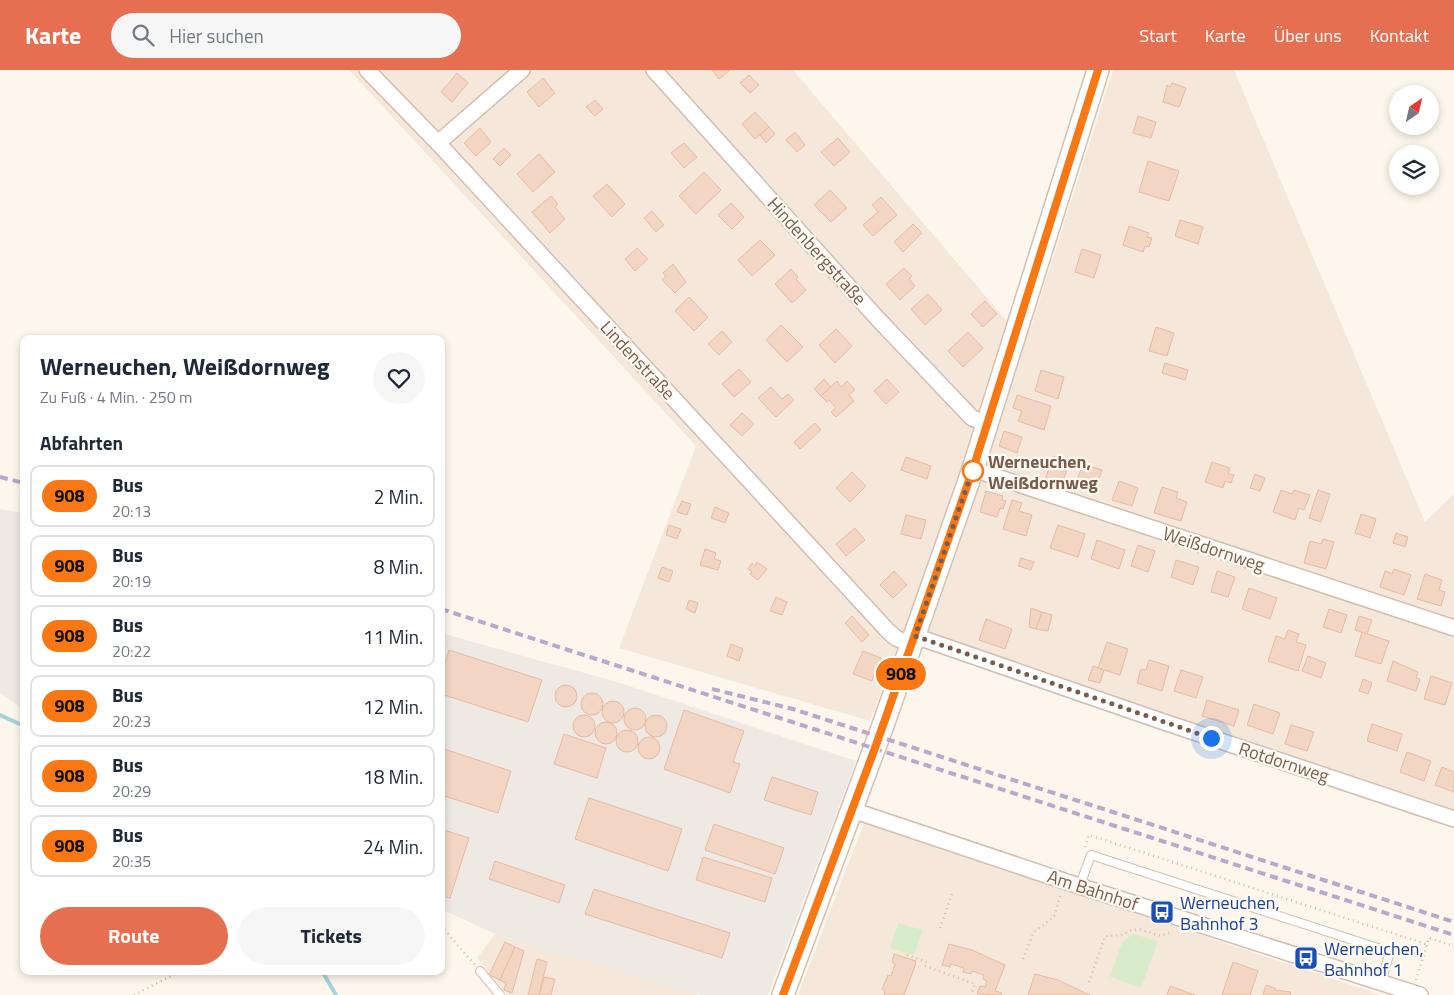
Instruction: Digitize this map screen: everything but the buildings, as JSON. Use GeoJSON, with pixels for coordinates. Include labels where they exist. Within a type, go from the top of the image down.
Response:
{"type":"FeatureCollection","features":[{"type":"Feature","properties":{"kind":"main road"},"geometry":{"type":"LineString","coordinates":[[783,995],[875,748],[973,469],[1098,70]]}},
{"type":"Feature","properties":{"kind":"street","name":"Lindenstraße"},"geometry":{"type":"LineString","coordinates":[[367,70],[438,143],[888,631],[896,638],[913,640]]}},
{"type":"Feature","properties":{"kind":"street"},"geometry":{"type":"LineString","coordinates":[[438,143],[522,70]]}},
{"type":"Feature","properties":{"kind":"street","name":"Hindenbergstraße"},"geometry":{"type":"LineString","coordinates":[[654,70],[878,318],[972,418],[988,424]]}},
{"type":"Feature","properties":{"kind":"street","name":"Weißdornweg"},"geometry":{"type":"LineString","coordinates":[[973,469],[1454,628]]}},
{"type":"Feature","properties":{"kind":"street","name":"Rotdornweg"},"geometry":{"type":"LineString","coordinates":[[913,640],[1454,819]]}},
{"type":"Feature","properties":{"kind":"street","name":"Am Bahnhof"},"geometry":{"type":"LineString","coordinates":[[852,810],[1381,982],[1422,989]]}},
{"type":"Feature","properties":{"kind":"lane"},"geometry":{"type":"LineString","coordinates":[[1080,885],[1091,855],[1390,952],[1381,982]]}},
{"type":"Feature","properties":{"kind":"lane"},"geometry":{"type":"LineString","coordinates":[[480,971],[500,995]]}},
{"type":"Feature","properties":{"kind":"path"},"geometry":{"type":"LineString","coordinates":[[1084,851],[1089,835],[1426,944]]}},
{"type":"Feature","properties":{"kind":"path"},"geometry":{"type":"LineString","coordinates":[[940,928],[953,892]]}},
{"type":"Feature","properties":{"kind":"path"},"geometry":{"type":"LineString","coordinates":[[1023,959],[1034,932],[1054,917],[1061,893]]}},
{"type":"Feature","properties":{"kind":"path"},"geometry":{"type":"LineString","coordinates":[[1089,982],[1105,936],[1123,936],[1129,931],[1138,929],[1160,936],[1178,929]]}},
{"type":"Feature","properties":{"kind":"path"},"geometry":{"type":"LineString","coordinates":[[445,931],[480,971]]}},
{"type":"Feature","properties":{"kind":"path"},"geometry":{"type":"LineString","coordinates":[[1422,989],[1415,980],[1429,938],[1454,946]]}},
{"type":"Feature","properties":{"kind":"path"},"geometry":{"type":"LineString","coordinates":[[907,955],[975,984],[971,995]]}},
{"type":"Feature","properties":{"kind":"path"},"geometry":{"type":"LineString","coordinates":[[134,995],[173,975]]}},
{"type":"Feature","properties":{"kind":"shaded area"},"geometry":{"type":"Polygon","coordinates":[[[349,70],[793,70],[1005,319],[1030,330],[1113,70],[1234,70],[1425,522],[1454,494],[1454,810],[1160,714],[905,627],[870,721],[619,648],[696,446],[349,70]]]}},
{"type":"Feature","properties":{"kind":"shaded area"},"geometry":{"type":"Polygon","coordinates":[[[0,509],[20,512],[20,707],[0,693],[0,509]]]}},
{"type":"Feature","properties":{"kind":"shaded area"},"geometry":{"type":"Polygon","coordinates":[[[445,634],[617,682],[856,761],[768,995],[700,995],[495,934],[445,911],[445,634]]]}},
{"type":"Feature","properties":{"kind":"shaded area"},"geometry":{"type":"Polygon","coordinates":[[[864,823],[1381,995],[798,995],[864,823]]]}},
{"type":"Feature","properties":{"kind":"shaded area"},"geometry":{"type":"Polygon","coordinates":[[[495,934],[700,995],[507,995],[477,958],[495,934]]]}},
{"type":"Feature","properties":{"kind":"green space"},"geometry":{"type":"Polygon","coordinates":[[[898,923],[923,930],[914,955],[890,948],[898,923]]]}},
{"type":"Feature","properties":{"kind":"green space"},"geometry":{"type":"Polygon","coordinates":[[[1133,934],[1158,941],[1141,988],[1110,977],[1122,942],[1133,934]]]}},
{"type":"Feature","properties":{"kind":"waterway"},"geometry":{"type":"LineString","coordinates":[[0,715],[20,724]]}},
{"type":"Feature","properties":{"kind":"waterway"},"geometry":{"type":"LineString","coordinates":[[324,975],[336,995]]}},
{"type":"Feature","properties":{"kind":"railway"},"geometry":{"type":"LineString","coordinates":[[0,477],[20,482]]}},
{"type":"Feature","properties":{"kind":"railway"},"geometry":{"type":"LineString","coordinates":[[445,610],[1454,935]]}},
{"type":"Feature","properties":{"kind":"railway"},"geometry":{"type":"LineString","coordinates":[[712,689],[793,709],[1454,922]]}},
{"type":"Feature","properties":{"kind":"bus line","name":"908"},"geometry":{"type":"LineString","coordinates":[[783,995],[875,748],[973,469],[1098,70]]}},
{"type":"Feature","properties":{"kind":"place","name":"Werneuchen, Weißdornweg"},"geometry":{"type":"Point","coordinates":[973,471]}},
{"type":"Feature","properties":{"kind":"place","name":"Werneuchen, Bahnhof 3"},"geometry":{"type":"Point","coordinates":[1162,912]}},
{"type":"Feature","properties":{"kind":"place","name":"Werneuchen, Bahnhof 1"},"geometry":{"type":"Point","coordinates":[1306,958]}},
{"type":"Feature","properties":{"kind":"route"},"geometry":{"type":"LineString","coordinates":[[973,471],[973,469],[915,636],[1211,738]]}}]}
